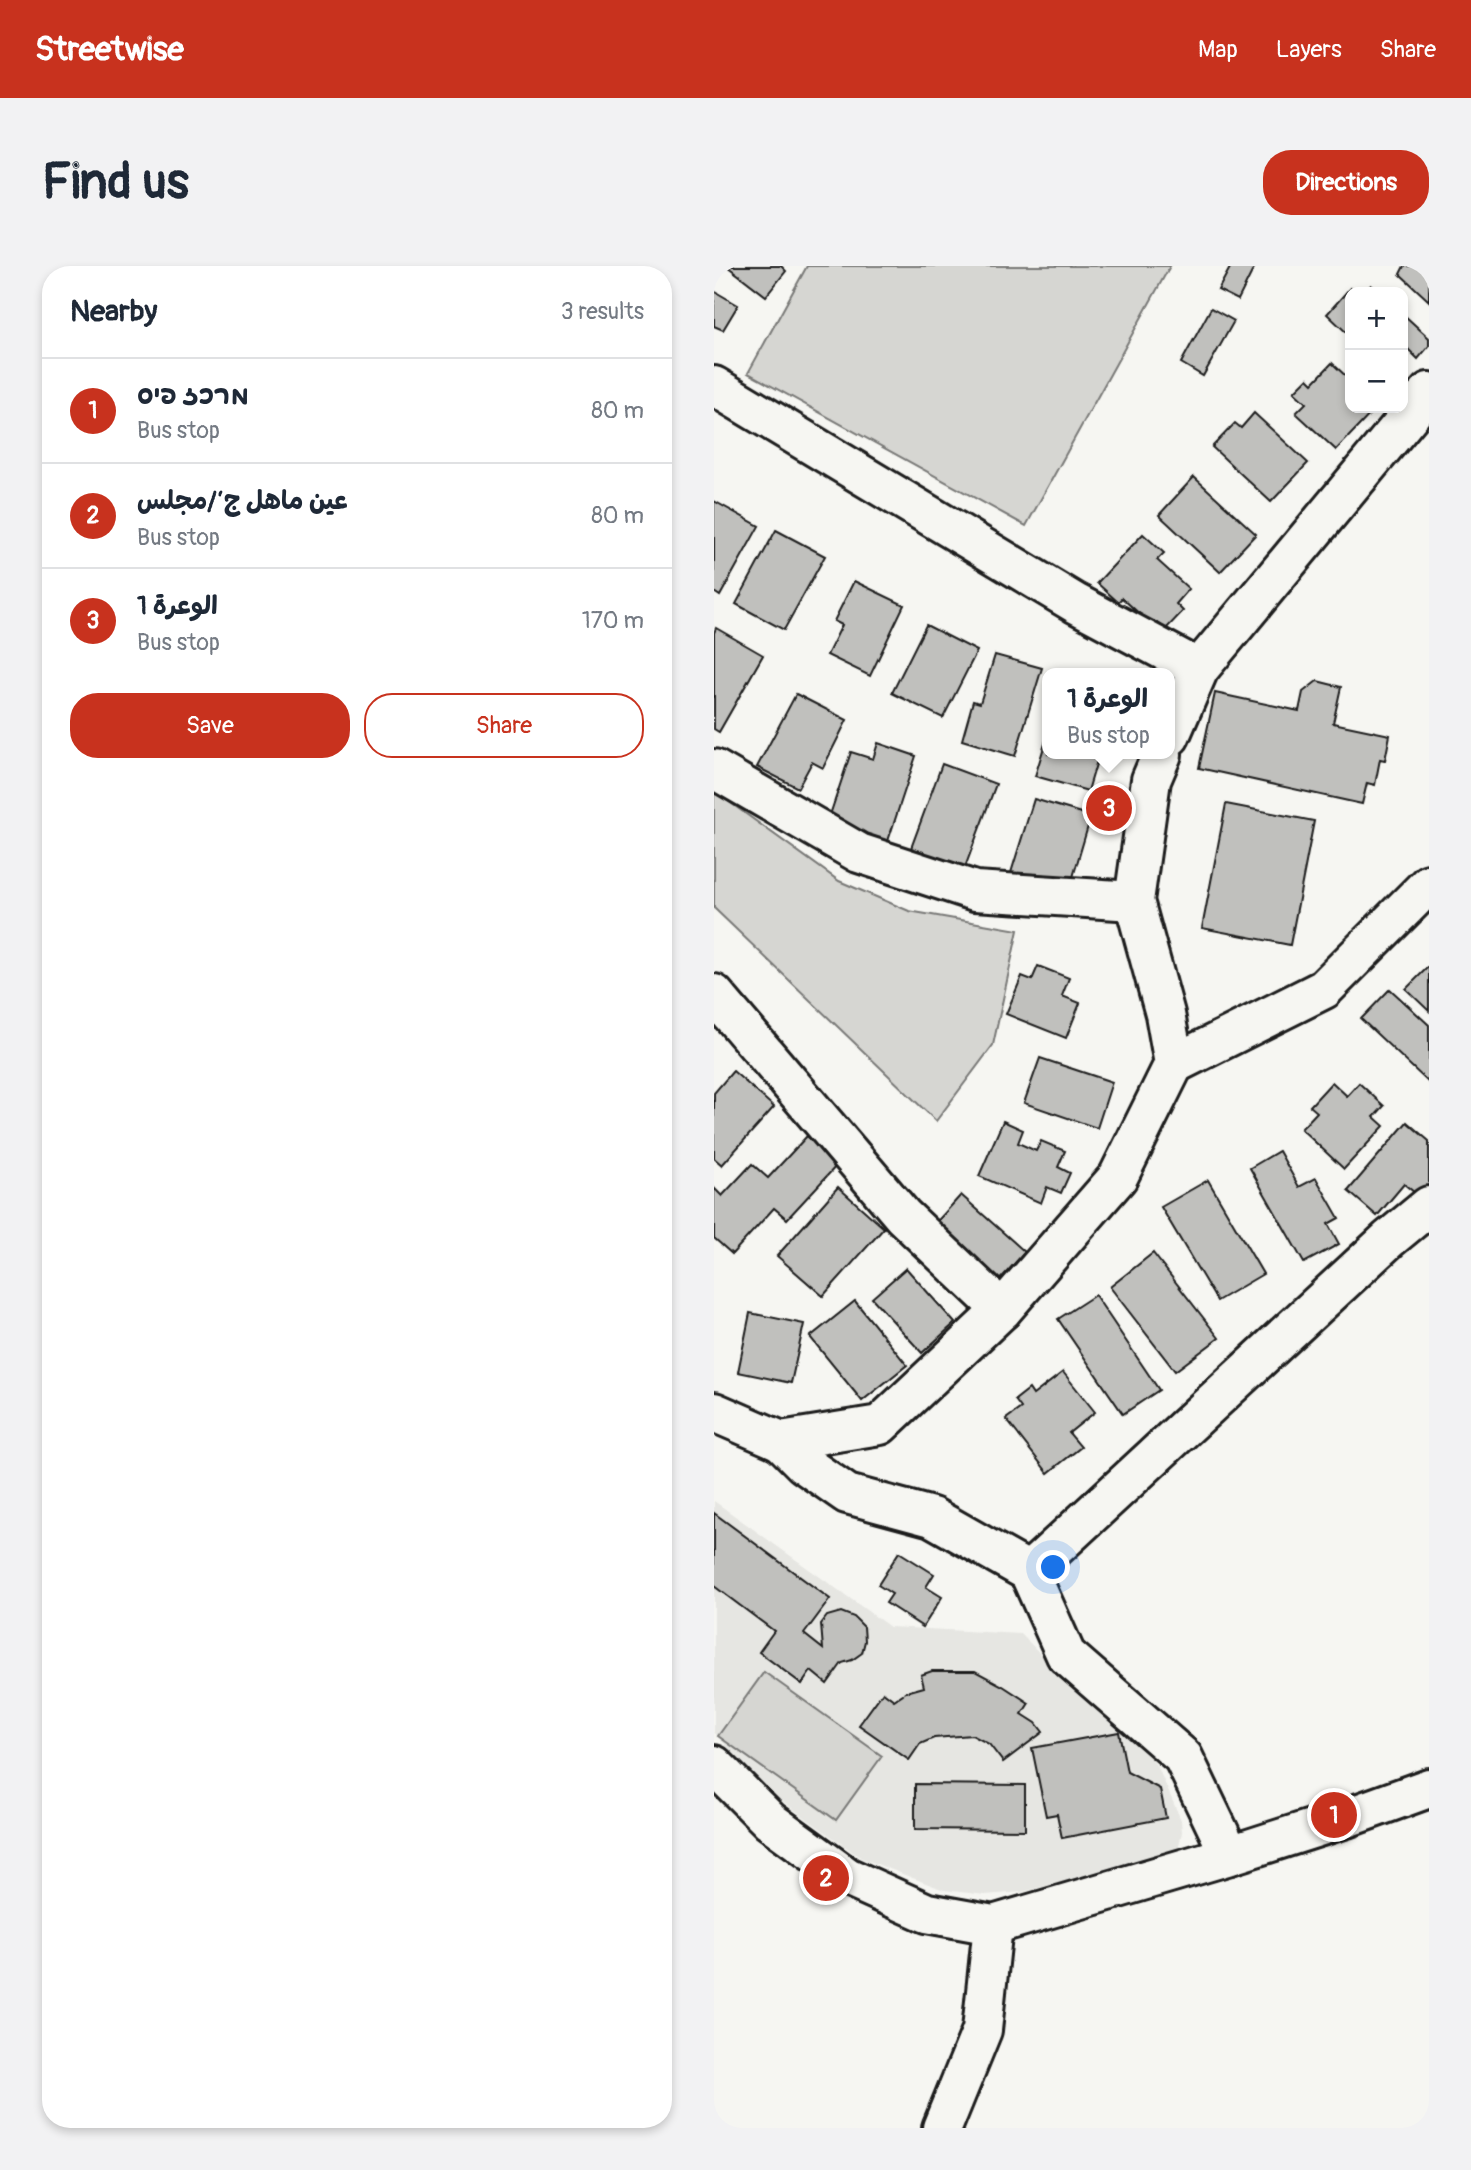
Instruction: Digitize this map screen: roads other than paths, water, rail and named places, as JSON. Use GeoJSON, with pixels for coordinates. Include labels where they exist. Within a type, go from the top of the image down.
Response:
{"type":"FeatureCollection","features":[{"type":"Feature","properties":{"kind":"street"},"geometry":{"type":"LineString","coordinates":[[714,386],[1076,603],[1199,670]]}},
{"type":"Feature","properties":{"kind":"street"},"geometry":{"type":"LineString","coordinates":[[1175,725],[1199,670],[1429,392]]}},
{"type":"Feature","properties":{"kind":"street"},"geometry":{"type":"LineString","coordinates":[[781,1441],[880,1425],[1003,1310],[1118,1177],[1174,1064],[1166,1014],[1134,901],[1151,779],[1161,759]]}},
{"type":"Feature","properties":{"kind":"street"},"geometry":{"type":"LineString","coordinates":[[714,769],[859,853],[975,891],[1134,901]]}},
{"type":"Feature","properties":{"kind":"street"},"geometry":{"type":"LineString","coordinates":[[1174,1064],[1324,989],[1429,884]]}},
{"type":"Feature","properties":{"kind":"street"},"geometry":{"type":"LineString","coordinates":[[714,994],[903,1216],[1003,1310]]}},
{"type":"Feature","properties":{"kind":"street"},"geometry":{"type":"LineString","coordinates":[[1029,1572],[1379,1248],[1429,1206]]}},
{"type":"Feature","properties":{"kind":"street"},"geometry":{"type":"LineString","coordinates":[[714,1412],[781,1441],[804,1464],[847,1494],[932,1517],[1029,1572],[1066,1655],[1183,1757],[1230,1855]]}},
{"type":"Feature","properties":{"kind":"street"},"geometry":{"type":"LineString","coordinates":[[714,1765],[770,1821],[846,1877],[927,1913],[993,1925],[1230,1855],[1429,1788]]}},
{"type":"Feature","properties":{"kind":"street"},"geometry":{"type":"LineString","coordinates":[[942,2128],[982,2030],[993,1925]]}},
{"type":"Feature","properties":{"kind":"place","name":"الوعرة 1"},"geometry":{"type":"Point","coordinates":[1109,808]}},
{"type":"Feature","properties":{"kind":"place","name":"מרכז פיס"},"geometry":{"type":"Point","coordinates":[1334,1815]}},
{"type":"Feature","properties":{"kind":"place","name":"عين ماهل ج‘/مجلس"},"geometry":{"type":"Point","coordinates":[826,1878]}}]}
